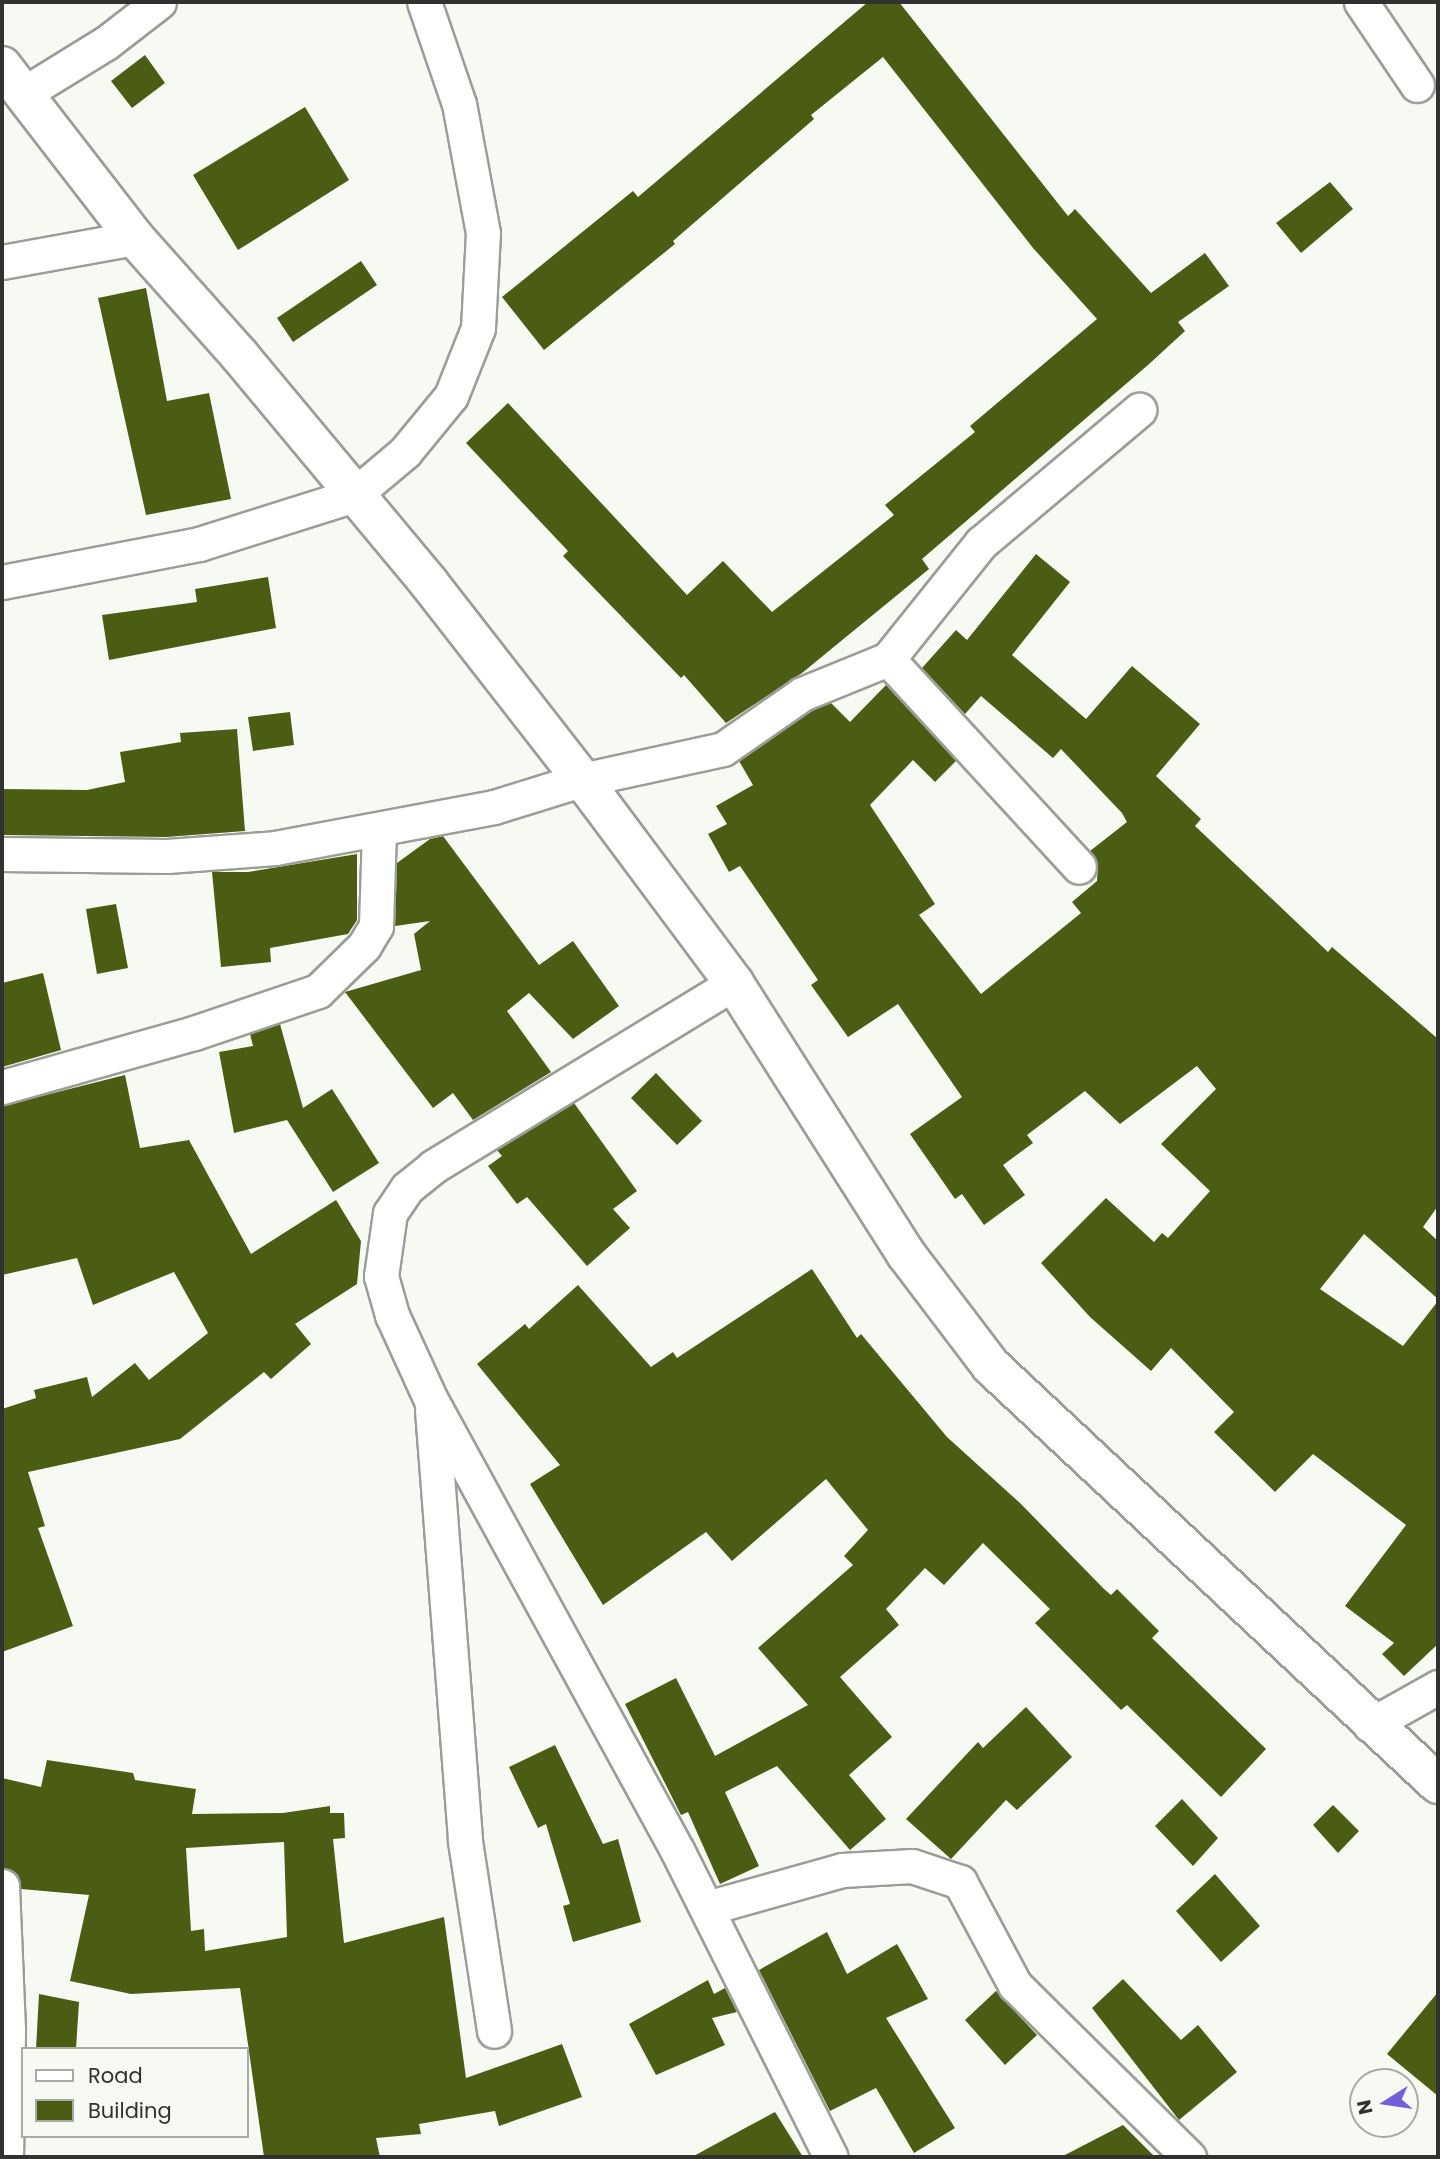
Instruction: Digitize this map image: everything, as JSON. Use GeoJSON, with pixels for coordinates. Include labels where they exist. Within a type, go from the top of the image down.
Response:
{"type":"FeatureCollection","features":[{"type":"Feature","properties":{"kind":"main road"},"geometry":{"type":"LineString","coordinates":[[12,80],[135,238],[240,356],[429,583],[581,779],[734,983],[906,1254],[990,1366],[1370,1725],[1438,1784]]}},
{"type":"Feature","properties":{"kind":"street"},"geometry":{"type":"LineString","coordinates":[[12,80],[106,43],[159,2]]}},
{"type":"Feature","properties":{"kind":"street"},"geometry":{"type":"LineString","coordinates":[[2,582],[199,544],[354,495],[405,452],[452,396],[478,328],[483,233],[459,104],[424,2]]}},
{"type":"Feature","properties":{"kind":"street"},"geometry":{"type":"LineString","coordinates":[[1361,2],[1417,85]]}},
{"type":"Feature","properties":{"kind":"street"},"geometry":{"type":"LineString","coordinates":[[2,262],[135,238]]}},
{"type":"Feature","properties":{"kind":"street"},"geometry":{"type":"LineString","coordinates":[[2,854],[167,856],[275,848],[494,807],[581,779],[723,749],[802,694],[888,659],[981,542],[1139,410]]}},
{"type":"Feature","properties":{"kind":"street"},"geometry":{"type":"LineString","coordinates":[[888,659],[1079,867]]}},
{"type":"Feature","properties":{"kind":"street"},"geometry":{"type":"LineString","coordinates":[[2,1087],[194,1033],[318,991],[365,946],[376,926],[379,830]]}},
{"type":"Feature","properties":{"kind":"street"},"geometry":{"type":"LineString","coordinates":[[734,983],[433,1167],[408,1188],[390,1213],[381,1276],[391,1315],[432,1400],[707,1908],[831,2157]]}},
{"type":"Feature","properties":{"kind":"street"},"geometry":{"type":"LineString","coordinates":[[432,1400],[465,1841],[494,2031]]}},
{"type":"Feature","properties":{"kind":"street"},"geometry":{"type":"LineString","coordinates":[[1370,1725],[1438,1687]]}},
{"type":"Feature","properties":{"kind":"street"},"geometry":{"type":"LineString","coordinates":[[707,1908],[842,1870],[912,1866],[960,1882],[1015,1985],[1189,2157]]}},
{"type":"Feature","properties":{"kind":"street"},"geometry":{"type":"LineString","coordinates":[[2,1886],[8,2031],[6,2157]]}},
{"type":"Feature","properties":{"kind":"building"},"geometry":{"type":"Polygon","coordinates":[[[868,2],[899,2],[1068,216],[1075,209],[1151,293],[1205,253],[1229,286],[1178,322],[1185,331],[922,559],[929,569],[802,673],[726,723],[684,675],[681,678],[563,556],[568,551],[466,443],[508,403],[687,595],[723,561],[772,612],[894,515],[885,505],[975,432],[970,426],[1097,319],[1033,248],[883,57],[811,115],[814,119],[673,241],[675,244],[544,350],[502,297],[633,191],[638,197],[868,2]]]}},
{"type":"Feature","properties":{"kind":"building"},"geometry":{"type":"Polygon","coordinates":[[[145,55],[165,83],[132,108],[111,81],[145,55]]]}},
{"type":"Feature","properties":{"kind":"building"},"geometry":{"type":"Polygon","coordinates":[[[305,107],[349,180],[238,250],[193,175],[305,107]]]}},
{"type":"Feature","properties":{"kind":"building"},"geometry":{"type":"Polygon","coordinates":[[[1330,182],[1353,209],[1301,253],[1276,223],[1330,182]]]}},
{"type":"Feature","properties":{"kind":"building"},"geometry":{"type":"Polygon","coordinates":[[[361,261],[377,285],[293,342],[277,318],[361,261]]]}},
{"type":"Feature","properties":{"kind":"building"},"geometry":{"type":"Polygon","coordinates":[[[146,288],[167,401],[209,393],[231,499],[146,515],[98,298],[146,288]]]}},
{"type":"Feature","properties":{"kind":"building"},"geometry":{"type":"Polygon","coordinates":[[[1036,554],[1070,582],[1012,655],[1086,719],[1132,666],[1200,724],[1156,776],[1201,819],[1195,826],[1328,952],[1332,947],[1438,1039],[1438,1206],[1423,1227],[1438,1241],[1438,1299],[1364,1234],[1320,1289],[1403,1346],[1438,1301],[1438,1644],[1404,1676],[1382,1654],[1394,1643],[1345,1606],[1406,1525],[1313,1454],[1275,1492],[1214,1432],[1234,1412],[1171,1348],[1151,1371],[1090,1317],[1041,1263],[1106,1198],[1154,1242],[1162,1233],[1168,1238],[1210,1191],[1161,1144],[1216,1089],[1197,1066],[1120,1124],[1085,1091],[1027,1135],[1033,1143],[1003,1165],[1025,1195],[984,1225],[962,1194],[955,1199],[910,1134],[962,1097],[898,1004],[848,1037],[811,985],[818,980],[740,866],[729,872],[708,834],[727,824],[716,806],[753,785],[739,761],[811,711],[831,703],[850,722],[886,685],[956,761],[935,782],[913,760],[870,805],[935,904],[919,915],[981,994],[1081,913],[1072,902],[1097,881],[1098,864],[1090,851],[1127,822],[1122,813],[1061,749],[1053,758],[981,696],[965,714],[922,668],[956,630],[967,640],[1036,554]]]}},
{"type":"Feature","properties":{"kind":"building"},"geometry":{"type":"Polygon","coordinates":[[[268,577],[276,628],[109,660],[102,615],[197,602],[195,589],[268,577]]]}},
{"type":"Feature","properties":{"kind":"building"},"geometry":{"type":"Polygon","coordinates":[[[290,712],[294,745],[253,751],[248,717],[290,712]]]}},
{"type":"Feature","properties":{"kind":"building"},"geometry":{"type":"Polygon","coordinates":[[[237,729],[245,831],[166,837],[2,835],[2,789],[87,790],[125,782],[120,752],[181,742],[180,733],[237,729]]]}},
{"type":"Feature","properties":{"kind":"building"},"geometry":{"type":"Polygon","coordinates":[[[443,836],[539,965],[573,941],[619,1006],[573,1039],[529,993],[507,1011],[551,1072],[473,1120],[453,1093],[433,1108],[345,992],[421,970],[414,934],[430,921],[395,926],[397,863],[430,839],[443,836]]]}},
{"type":"Feature","properties":{"kind":"building"},"geometry":{"type":"Polygon","coordinates":[[[357,854],[357,920],[348,934],[270,948],[271,962],[221,967],[212,872],[248,872],[357,854]]]}},
{"type":"Feature","properties":{"kind":"building"},"geometry":{"type":"Polygon","coordinates":[[[116,904],[128,968],[97,974],[86,909],[116,904]]]}},
{"type":"Feature","properties":{"kind":"building"},"geometry":{"type":"Polygon","coordinates":[[[43,973],[61,1050],[2,1067],[2,983],[43,973]]]}},
{"type":"Feature","properties":{"kind":"building"},"geometry":{"type":"Polygon","coordinates":[[[280,1024],[303,1108],[332,1089],[379,1163],[333,1192],[287,1120],[234,1133],[219,1052],[253,1046],[250,1034],[280,1024]]]}},
{"type":"Feature","properties":{"kind":"building"},"geometry":{"type":"Polygon","coordinates":[[[656,1073],[702,1121],[677,1145],[631,1098],[656,1073]]]}},
{"type":"Feature","properties":{"kind":"building"},"geometry":{"type":"Polygon","coordinates":[[[125,1075],[140,1148],[189,1140],[251,1254],[336,1200],[361,1241],[357,1284],[295,1324],[311,1344],[271,1379],[264,1372],[180,1439],[28,1472],[45,1526],[38,1528],[73,1626],[2,1652],[2,1409],[36,1398],[34,1390],[87,1377],[92,1397],[135,1363],[149,1380],[208,1333],[174,1272],[93,1305],[77,1258],[2,1275],[2,1106],[125,1075]]]}},
{"type":"Feature","properties":{"kind":"building"},"geometry":{"type":"Polygon","coordinates":[[[574,1103],[637,1191],[613,1209],[630,1228],[587,1266],[527,1197],[517,1204],[488,1166],[502,1156],[497,1150],[574,1103]]]}},
{"type":"Feature","properties":{"kind":"building"},"geometry":{"type":"Polygon","coordinates":[[[812,1269],[857,1338],[861,1334],[947,1437],[1020,1503],[1104,1589],[1111,1595],[1117,1589],[1159,1631],[1152,1638],[1266,1749],[1221,1797],[1127,1705],[1121,1710],[1035,1623],[1050,1609],[983,1543],[944,1585],[925,1568],[886,1609],[899,1625],[840,1677],[892,1737],[849,1775],[886,1819],[850,1850],[777,1766],[725,1792],[759,1866],[720,1884],[688,1812],[681,1815],[625,1704],[676,1678],[715,1756],[808,1705],[758,1648],[853,1565],[844,1556],[868,1530],[826,1479],[732,1561],[706,1532],[603,1605],[530,1484],[560,1465],[477,1364],[525,1324],[529,1329],[578,1285],[651,1367],[673,1352],[677,1358],[812,1269]]]}},
{"type":"Feature","properties":{"kind":"building"},"geometry":{"type":"Polygon","coordinates":[[[1026,1707],[1072,1757],[1017,1810],[1006,1800],[951,1859],[906,1819],[978,1742],[983,1748],[1026,1707]]]}},
{"type":"Feature","properties":{"kind":"building"},"geometry":{"type":"Polygon","coordinates":[[[555,1745],[603,1844],[618,1839],[641,1922],[573,1942],[563,1906],[570,1904],[546,1824],[538,1828],[509,1767],[555,1745]]]}},
{"type":"Feature","properties":{"kind":"building"},"geometry":{"type":"Polygon","coordinates":[[[47,1760],[133,1773],[135,1780],[196,1789],[192,1814],[283,1813],[330,1806],[330,1813],[344,1813],[345,1838],[333,1839],[344,1943],[444,1917],[466,2078],[562,2044],[582,2097],[499,2126],[495,2111],[419,2124],[421,2134],[376,2138],[380,2157],[264,2157],[240,1988],[131,1994],[70,1981],[89,1895],[21,1889],[18,1875],[2,1867],[2,1778],[41,1787],[47,1760]],[[284,1842],[186,1848],[191,1931],[204,1929],[205,1951],[287,1937],[284,1842]]]}},
{"type":"Feature","properties":{"kind":"building"},"geometry":{"type":"Polygon","coordinates":[[[1182,1799],[1218,1838],[1193,1866],[1155,1826],[1182,1799]]]}},
{"type":"Feature","properties":{"kind":"building"},"geometry":{"type":"Polygon","coordinates":[[[1333,1805],[1359,1831],[1338,1853],[1313,1825],[1333,1805]]]}},
{"type":"Feature","properties":{"kind":"building"},"geometry":{"type":"Polygon","coordinates":[[[1215,1874],[1260,1926],[1221,1962],[1176,1911],[1215,1874]]]}},
{"type":"Feature","properties":{"kind":"building"},"geometry":{"type":"Polygon","coordinates":[[[827,1932],[847,1974],[897,1944],[928,1999],[886,2018],[955,2128],[914,2153],[876,2088],[830,2111],[759,1970],[827,1932]]]}},
{"type":"Feature","properties":{"kind":"building"},"geometry":{"type":"Polygon","coordinates":[[[1123,1979],[1181,2040],[1198,2025],[1237,2072],[1179,2120],[1092,2008],[1123,1979]]]}},
{"type":"Feature","properties":{"kind":"building"},"geometry":{"type":"Polygon","coordinates":[[[708,1980],[714,1994],[725,1988],[737,2012],[712,2018],[725,2045],[656,2075],[629,2024],[708,1980]]]}},
{"type":"Feature","properties":{"kind":"building"},"geometry":{"type":"Polygon","coordinates":[[[996,1991],[1037,2035],[1005,2065],[965,2020],[996,1991]]]}},
{"type":"Feature","properties":{"kind":"building"},"geometry":{"type":"Polygon","coordinates":[[[1438,1992],[1438,2096],[1419,2080],[1419,2068],[1404,2068],[1387,2054],[1438,1992]]]}},
{"type":"Feature","properties":{"kind":"building"},"geometry":{"type":"Polygon","coordinates":[[[39,1994],[79,2002],[76,2047],[36,2047],[39,1994]]]}},
{"type":"Feature","properties":{"kind":"building"},"geometry":{"type":"Polygon","coordinates":[[[775,2112],[803,2157],[692,2157],[747,2127],[775,2112]]]}},
{"type":"Feature","properties":{"kind":"building"},"geometry":{"type":"Polygon","coordinates":[[[1123,2125],[1155,2157],[1061,2157],[1123,2125]]]}}]}
